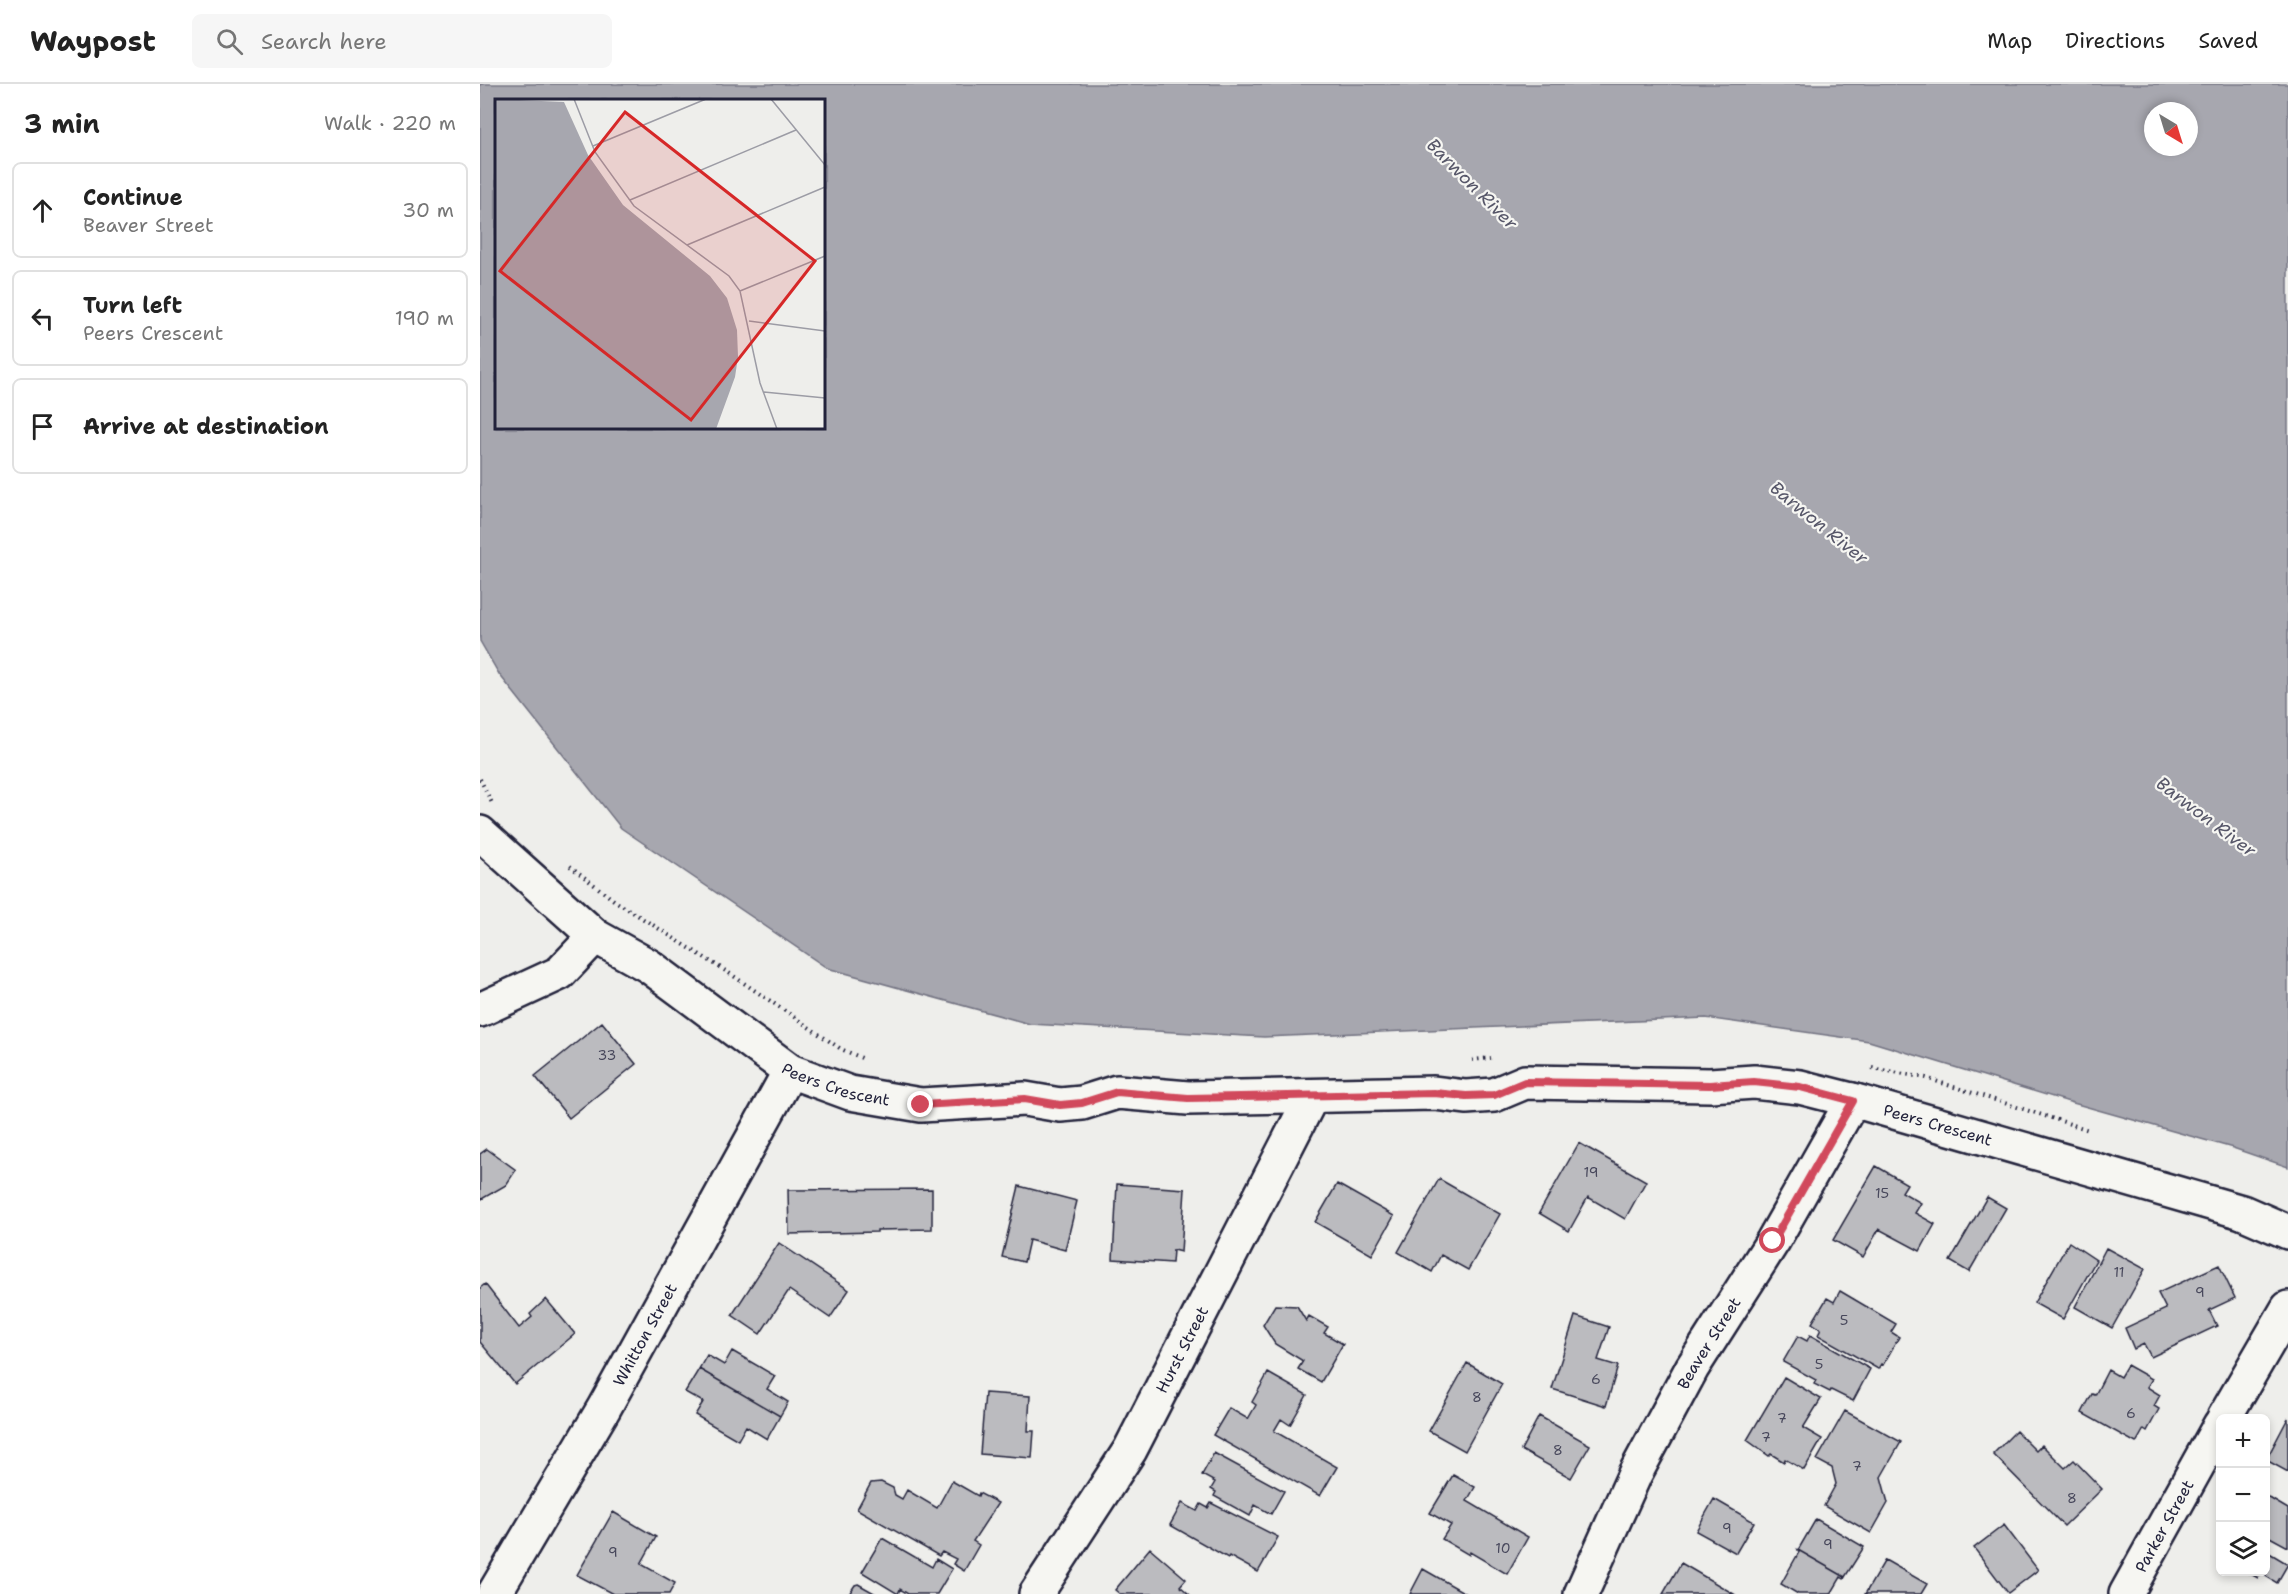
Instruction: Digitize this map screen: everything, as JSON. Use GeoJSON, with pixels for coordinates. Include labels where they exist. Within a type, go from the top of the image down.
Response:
{"type":"FeatureCollection","features":[{"type":"Feature","properties":{"kind":"street","name":"Peers Crescent"},"geometry":{"type":"LineString","coordinates":[[490,821],[595,936],[649,966],[790,1071],[850,1093],[921,1105],[1025,1099],[1060,1105],[1082,1103],[1117,1092],[1188,1098],[1434,1093],[1466,1096],[1494,1095],[1525,1082],[1710,1085],[1754,1082],[1800,1087],[1853,1101],[2242,1212],[2288,1232]]}},
{"type":"Feature","properties":{"kind":"street"},"geometry":{"type":"LineString","coordinates":[[480,1010],[560,974],[595,936]]}},
{"type":"Feature","properties":{"kind":"street","name":"Whitton Street"},"geometry":{"type":"LineString","coordinates":[[494,1594],[604,1408],[790,1071]]}},
{"type":"Feature","properties":{"kind":"street","name":"Hurst Street"},"geometry":{"type":"LineString","coordinates":[[1036,1594],[1130,1450],[1312,1096]]}},
{"type":"Feature","properties":{"kind":"street","name":"Beaver Street"},"geometry":{"type":"LineString","coordinates":[[1581,1594],[1635,1474],[1692,1368],[1773,1241],[1853,1101]]}},
{"type":"Feature","properties":{"kind":"street"},"geometry":{"type":"LineString","coordinates":[[2227,1414],[2288,1308]]}},
{"type":"Feature","properties":{"kind":"street","name":"Parker Street"},"geometry":{"type":"LineString","coordinates":[[2126,1594],[2216,1432]]}},
{"type":"Feature","properties":{"kind":"path"},"geometry":{"type":"LineString","coordinates":[[480,779],[491,802],[490,821]]}},
{"type":"Feature","properties":{"kind":"path"},"geometry":{"type":"LineString","coordinates":[[562,859],[615,901],[732,975],[841,1049],[869,1061]]}},
{"type":"Feature","properties":{"kind":"path"},"geometry":{"type":"LineString","coordinates":[[1464,1061],[1498,1058]]}},
{"type":"Feature","properties":{"kind":"path"},"geometry":{"type":"LineString","coordinates":[[1863,1067],[1926,1078],[2094,1132]]}},
{"type":"Feature","properties":{"kind":"water","name":"Barwon River"},"geometry":{"type":"Polygon","coordinates":[[[480,84],[2288,84],[2288,1167],[2233,1148],[2066,1101],[1869,1041],[1706,1018],[1264,1037],[1030,1024],[827,968],[621,828],[499,674],[480,641],[480,84]]]}},
{"type":"Feature","properties":{"kind":"building"},"geometry":{"type":"Polygon","coordinates":[[[602,1022],[636,1064],[569,1118],[535,1076],[602,1022]]]}},
{"type":"Feature","properties":{"kind":"building"},"geometry":{"type":"Polygon","coordinates":[[[1579,1143],[1646,1181],[1625,1219],[1588,1197],[1569,1231],[1539,1213],[1579,1143]]]}},
{"type":"Feature","properties":{"kind":"building"},"geometry":{"type":"Polygon","coordinates":[[[487,1149],[516,1170],[506,1185],[480,1200],[480,1154],[487,1149]]]}},
{"type":"Feature","properties":{"kind":"building"},"geometry":{"type":"Polygon","coordinates":[[[1876,1166],[1907,1184],[1902,1192],[1921,1203],[1915,1213],[1935,1224],[1920,1251],[1879,1229],[1863,1257],[1833,1240],[1876,1166]]]}},
{"type":"Feature","properties":{"kind":"building"},"geometry":{"type":"Polygon","coordinates":[[[1439,1179],[1500,1214],[1468,1270],[1441,1255],[1432,1272],[1398,1252],[1439,1179]]]}},
{"type":"Feature","properties":{"kind":"building"},"geometry":{"type":"Polygon","coordinates":[[[1117,1184],[1185,1189],[1181,1252],[1173,1250],[1172,1263],[1113,1259],[1117,1184]]]}},
{"type":"Feature","properties":{"kind":"building"},"geometry":{"type":"Polygon","coordinates":[[[1337,1184],[1394,1216],[1372,1255],[1315,1222],[1337,1184]]]}},
{"type":"Feature","properties":{"kind":"building"},"geometry":{"type":"Polygon","coordinates":[[[1019,1186],[1077,1201],[1065,1250],[1029,1240],[1024,1262],[1002,1257],[1019,1186]]]}},
{"type":"Feature","properties":{"kind":"building"},"geometry":{"type":"Polygon","coordinates":[[[932,1189],[932,1229],[789,1234],[788,1190],[932,1189]]]}},
{"type":"Feature","properties":{"kind":"building"},"geometry":{"type":"Polygon","coordinates":[[[1987,1197],[2006,1208],[1969,1272],[1950,1261],[1987,1197]]]}},
{"type":"Feature","properties":{"kind":"building"},"geometry":{"type":"Polygon","coordinates":[[[2069,1242],[2096,1260],[2063,1319],[2034,1303],[2069,1242]]]}},
{"type":"Feature","properties":{"kind":"building"},"geometry":{"type":"Polygon","coordinates":[[[779,1243],[849,1290],[830,1318],[789,1290],[760,1334],[732,1315],[779,1243]]]}},
{"type":"Feature","properties":{"kind":"building"},"geometry":{"type":"Polygon","coordinates":[[[2106,1248],[2145,1269],[2112,1328],[2075,1307],[2106,1248]]]}},
{"type":"Feature","properties":{"kind":"building"},"geometry":{"type":"Polygon","coordinates":[[[2219,1265],[2235,1298],[2209,1310],[2217,1326],[2151,1357],[2144,1344],[2134,1349],[2125,1328],[2166,1309],[2158,1293],[2219,1265]]]}},
{"type":"Feature","properties":{"kind":"building"},"geometry":{"type":"Polygon","coordinates":[[[485,1284],[519,1328],[532,1317],[530,1314],[546,1299],[575,1334],[515,1384],[480,1342],[480,1288],[485,1284]]]}},
{"type":"Feature","properties":{"kind":"building"},"geometry":{"type":"Polygon","coordinates":[[[1840,1291],[1896,1324],[1891,1332],[1899,1337],[1883,1365],[1881,1364],[1878,1369],[1818,1335],[1821,1329],[1812,1323],[1827,1298],[1834,1302],[1840,1291]]]}},
{"type":"Feature","properties":{"kind":"building"},"geometry":{"type":"Polygon","coordinates":[[[1275,1305],[1297,1306],[1306,1321],[1309,1316],[1328,1327],[1324,1333],[1343,1344],[1321,1382],[1298,1369],[1303,1361],[1275,1344],[1263,1325],[1275,1305]]]}},
{"type":"Feature","properties":{"kind":"building"},"geometry":{"type":"Polygon","coordinates":[[[1575,1316],[1609,1327],[1598,1360],[1618,1366],[1606,1406],[1552,1389],[1575,1316]]]}},
{"type":"Feature","properties":{"kind":"building"},"geometry":{"type":"Polygon","coordinates":[[[1810,1335],[1870,1369],[1853,1401],[1814,1384],[1816,1380],[1783,1362],[1798,1336],[1807,1341],[1810,1335]]]}},
{"type":"Feature","properties":{"kind":"building"},"geometry":{"type":"Polygon","coordinates":[[[732,1351],[775,1376],[767,1389],[788,1402],[780,1416],[699,1369],[707,1355],[724,1365],[732,1351]]]}},
{"type":"Feature","properties":{"kind":"building"},"geometry":{"type":"Polygon","coordinates":[[[1467,1363],[1502,1384],[1465,1451],[1429,1431],[1467,1363]]]}},
{"type":"Feature","properties":{"kind":"building"},"geometry":{"type":"Polygon","coordinates":[[[2127,1365],[2152,1379],[2147,1387],[2160,1395],[2154,1406],[2159,1409],[2147,1431],[2144,1429],[2136,1443],[2082,1413],[2092,1394],[2095,1395],[2108,1370],[2120,1377],[2127,1365]]]}},
{"type":"Feature","properties":{"kind":"building"},"geometry":{"type":"Polygon","coordinates":[[[699,1369],[780,1416],[767,1439],[746,1426],[738,1440],[695,1415],[703,1402],[685,1392],[699,1369]]]}},
{"type":"Feature","properties":{"kind":"building"},"geometry":{"type":"Polygon","coordinates":[[[1268,1373],[1307,1395],[1290,1425],[1281,1419],[1274,1431],[1337,1467],[1320,1496],[1213,1435],[1229,1408],[1248,1419],[1256,1405],[1252,1402],[1268,1373]]]}},
{"type":"Feature","properties":{"kind":"building"},"geometry":{"type":"Polygon","coordinates":[[[1784,1377],[1821,1399],[1803,1428],[1822,1439],[1804,1470],[1785,1459],[1784,1462],[1771,1454],[1769,1456],[1747,1440],[1784,1377]]]}},
{"type":"Feature","properties":{"kind":"building"},"geometry":{"type":"Polygon","coordinates":[[[985,1393],[1030,1396],[1028,1431],[1034,1431],[1032,1458],[980,1454],[985,1393]]]}},
{"type":"Feature","properties":{"kind":"building"},"geometry":{"type":"Polygon","coordinates":[[[1845,1411],[1901,1442],[1881,1477],[1888,1503],[1871,1533],[1824,1506],[1836,1484],[1832,1468],[1817,1460],[1845,1411]]]}},
{"type":"Feature","properties":{"kind":"building"},"geometry":{"type":"Polygon","coordinates":[[[1539,1416],[1590,1445],[1571,1478],[1521,1450],[1539,1416]]]}},
{"type":"Feature","properties":{"kind":"building"},"geometry":{"type":"Polygon","coordinates":[[[2288,1418],[2288,1472],[2270,1462],[2270,1452],[2288,1418]]]}},
{"type":"Feature","properties":{"kind":"building"},"geometry":{"type":"Polygon","coordinates":[[[2016,1431],[2036,1451],[2042,1445],[2065,1468],[2074,1460],[2102,1489],[2064,1526],[1993,1454],[2016,1431]]]}},
{"type":"Feature","properties":{"kind":"building"},"geometry":{"type":"Polygon","coordinates":[[[1214,1453],[1284,1491],[1271,1514],[1255,1505],[1250,1516],[1214,1496],[1216,1492],[1211,1489],[1215,1482],[1202,1475],[1214,1453]]]}},
{"type":"Feature","properties":{"kind":"building"},"geometry":{"type":"Polygon","coordinates":[[[1453,1475],[1475,1487],[1467,1501],[1528,1537],[1507,1574],[1470,1552],[1469,1555],[1442,1539],[1451,1525],[1430,1513],[1453,1475]]]}},
{"type":"Feature","properties":{"kind":"building"},"geometry":{"type":"Polygon","coordinates":[[[952,1481],[978,1496],[979,1493],[998,1503],[973,1541],[979,1545],[964,1571],[953,1564],[956,1559],[942,1552],[939,1556],[857,1509],[871,1483],[881,1482],[893,1488],[895,1495],[902,1499],[907,1490],[937,1508],[952,1481]]]}},
{"type":"Feature","properties":{"kind":"building"},"geometry":{"type":"Polygon","coordinates":[[[2270,1498],[2288,1509],[2288,1547],[2270,1537],[2270,1498]]]}},
{"type":"Feature","properties":{"kind":"building"},"geometry":{"type":"Polygon","coordinates":[[[1714,1499],[1754,1522],[1736,1553],[1696,1531],[1714,1499]]]}},
{"type":"Feature","properties":{"kind":"building"},"geometry":{"type":"Polygon","coordinates":[[[1182,1503],[1197,1511],[1201,1504],[1208,1508],[1211,1503],[1278,1537],[1258,1572],[1170,1525],[1182,1503]]]}},
{"type":"Feature","properties":{"kind":"building"},"geometry":{"type":"Polygon","coordinates":[[[613,1512],[656,1537],[641,1564],[675,1583],[669,1594],[613,1594],[577,1575],[613,1512]]]}},
{"type":"Feature","properties":{"kind":"building"},"geometry":{"type":"Polygon","coordinates":[[[1816,1519],[1864,1547],[1845,1577],[1798,1550],[1816,1519]]]}},
{"type":"Feature","properties":{"kind":"building"},"geometry":{"type":"Polygon","coordinates":[[[2004,1525],[2038,1570],[2008,1593],[1974,1548],[2004,1525]]]}},
{"type":"Feature","properties":{"kind":"building"},"geometry":{"type":"Polygon","coordinates":[[[882,1538],[932,1567],[936,1559],[952,1569],[937,1594],[908,1594],[900,1589],[898,1594],[862,1572],[882,1538]]]}},
{"type":"Feature","properties":{"kind":"building"},"geometry":{"type":"Polygon","coordinates":[[[1150,1548],[1186,1579],[1180,1586],[1189,1594],[1120,1594],[1115,1590],[1150,1548]]]}},
{"type":"Feature","properties":{"kind":"building"},"geometry":{"type":"Polygon","coordinates":[[[1798,1550],[1845,1577],[1844,1579],[1841,1577],[1831,1594],[1798,1594],[1781,1584],[1798,1550]]]}},
{"type":"Feature","properties":{"kind":"building"},"geometry":{"type":"Polygon","coordinates":[[[2270,1553],[2288,1564],[2277,1583],[2266,1576],[2270,1576],[2270,1553]]]}},
{"type":"Feature","properties":{"kind":"building"},"geometry":{"type":"Polygon","coordinates":[[[1885,1560],[1927,1584],[1921,1594],[1865,1594],[1885,1560]]]}},
{"type":"Feature","properties":{"kind":"building"},"geometry":{"type":"Polygon","coordinates":[[[1681,1563],[1734,1594],[1663,1594],[1681,1563]]]}},
{"type":"Feature","properties":{"kind":"building"},"geometry":{"type":"Polygon","coordinates":[[[1423,1569],[1467,1594],[1410,1594],[1423,1569]]]}},
{"type":"Feature","properties":{"kind":"building"},"geometry":{"type":"Polygon","coordinates":[[[858,1584],[876,1594],[849,1594],[858,1584]]]}},
{"type":"Feature","properties":{"kind":"route"},"geometry":{"type":"LineString","coordinates":[[921,1105],[1025,1099],[1060,1105],[1082,1103],[1117,1092],[1188,1098],[1434,1093],[1466,1096],[1494,1095],[1525,1082],[1710,1085],[1754,1082],[1800,1087],[1853,1101],[1773,1241]]}}]}
